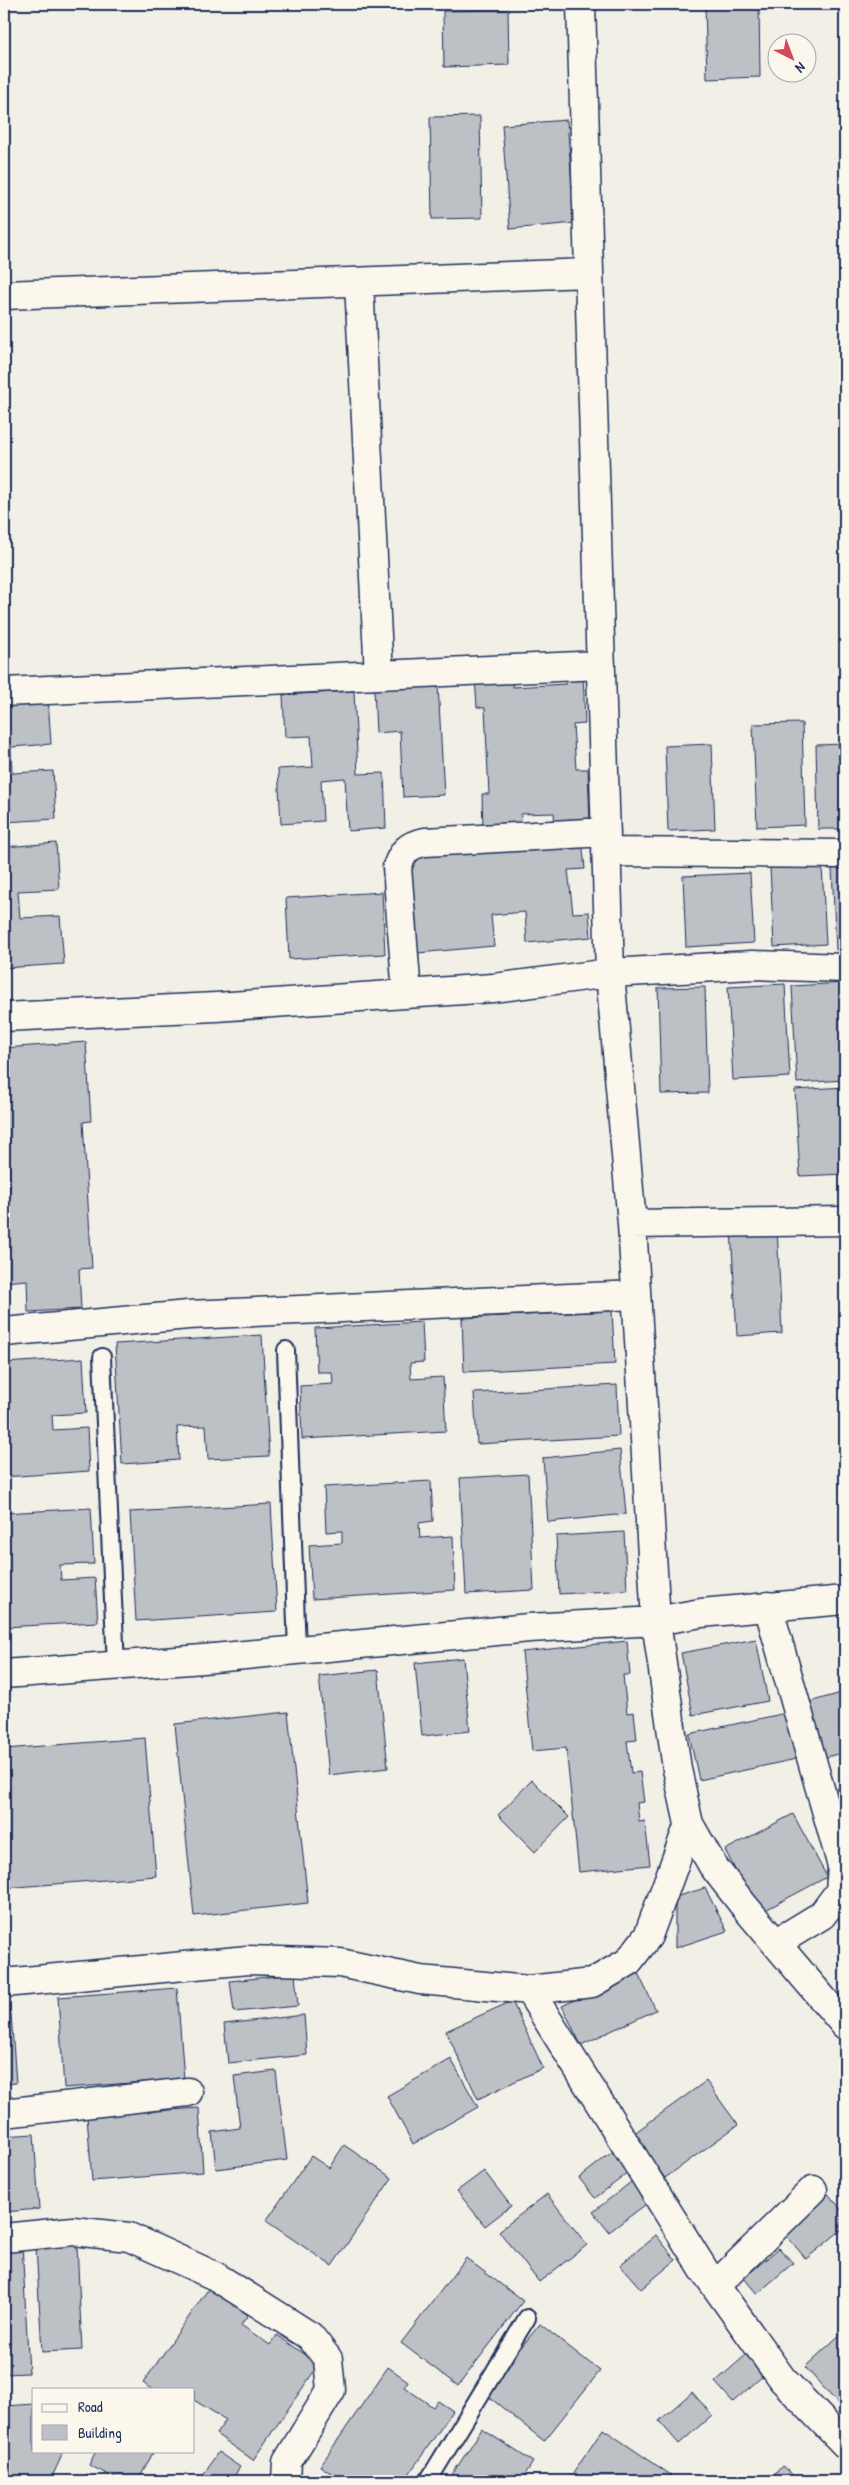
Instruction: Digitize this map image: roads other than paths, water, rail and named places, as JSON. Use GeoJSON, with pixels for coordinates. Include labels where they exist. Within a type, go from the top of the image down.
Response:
{"type":"FeatureCollection","features":[{"type":"Feature","properties":{"kind":"street"},"geometry":{"type":"LineString","coordinates":[[581,4],[610,973],[632,1224],[656,1621],[677,1769],[689,1824],[713,1866],[845,2024]]}},
{"type":"Feature","properties":{"kind":"street"},"geometry":{"type":"LineString","coordinates":[[4,295],[588,274]]}},
{"type":"Feature","properties":{"kind":"street"},"geometry":{"type":"LineString","coordinates":[[359,283],[378,675]]}},
{"type":"Feature","properties":{"kind":"street"},"geometry":{"type":"LineString","coordinates":[[4,692],[601,664]]}},
{"type":"Feature","properties":{"kind":"street"},"geometry":{"type":"LineString","coordinates":[[407,994],[397,868],[403,852],[411,845],[425,842],[606,842],[845,854]]}},
{"type":"Feature","properties":{"kind":"street"},"geometry":{"type":"LineString","coordinates":[[4,1017],[216,1007],[493,988],[610,973],[752,965],[845,968]]}},
{"type":"Feature","properties":{"kind":"street"},"geometry":{"type":"LineString","coordinates":[[632,1224],[845,1221]]}},
{"type":"Feature","properties":{"kind":"street"},"geometry":{"type":"LineString","coordinates":[[4,1332],[188,1315],[636,1295]]}},
{"type":"Feature","properties":{"kind":"street"},"geometry":{"type":"LineString","coordinates":[[4,1674],[297,1651],[529,1628],[656,1621],[701,1613],[845,1600]]}},
{"type":"Feature","properties":{"kind":"street"},"geometry":{"type":"LineString","coordinates":[[768,1606],[842,1866],[840,1891],[822,1915],[776,1943]]}},
{"type":"Feature","properties":{"kind":"street"},"geometry":{"type":"LineString","coordinates":[[4,1984],[248,1960],[340,1963],[420,1980],[529,1990],[592,1983],[628,1962],[648,1936],[689,1824]]}},
{"type":"Feature","properties":{"kind":"street"},"geometry":{"type":"LineString","coordinates":[[529,1990],[716,2285],[782,2379],[845,2444]]}},
{"type":"Feature","properties":{"kind":"street"},"geometry":{"type":"LineString","coordinates":[[4,2113],[188,2092]]}},
{"type":"Feature","properties":{"kind":"street"},"geometry":{"type":"LineString","coordinates":[[716,2285],[813,2190]]}},
{"type":"Feature","properties":{"kind":"street"},"geometry":{"type":"LineString","coordinates":[[4,2238],[72,2231],[129,2237],[215,2276],[310,2336],[328,2359],[331,2390],[287,2462],[286,2481]]}},
{"type":"Feature","properties":{"kind":"lane"},"geometry":{"type":"LineString","coordinates":[[286,1350],[297,1651]]}},
{"type":"Feature","properties":{"kind":"lane"},"geometry":{"type":"LineString","coordinates":[[102,1357],[116,1666]]}},
{"type":"Feature","properties":{"kind":"lane"},"geometry":{"type":"LineString","coordinates":[[428,2481],[527,2318]]}}]}
